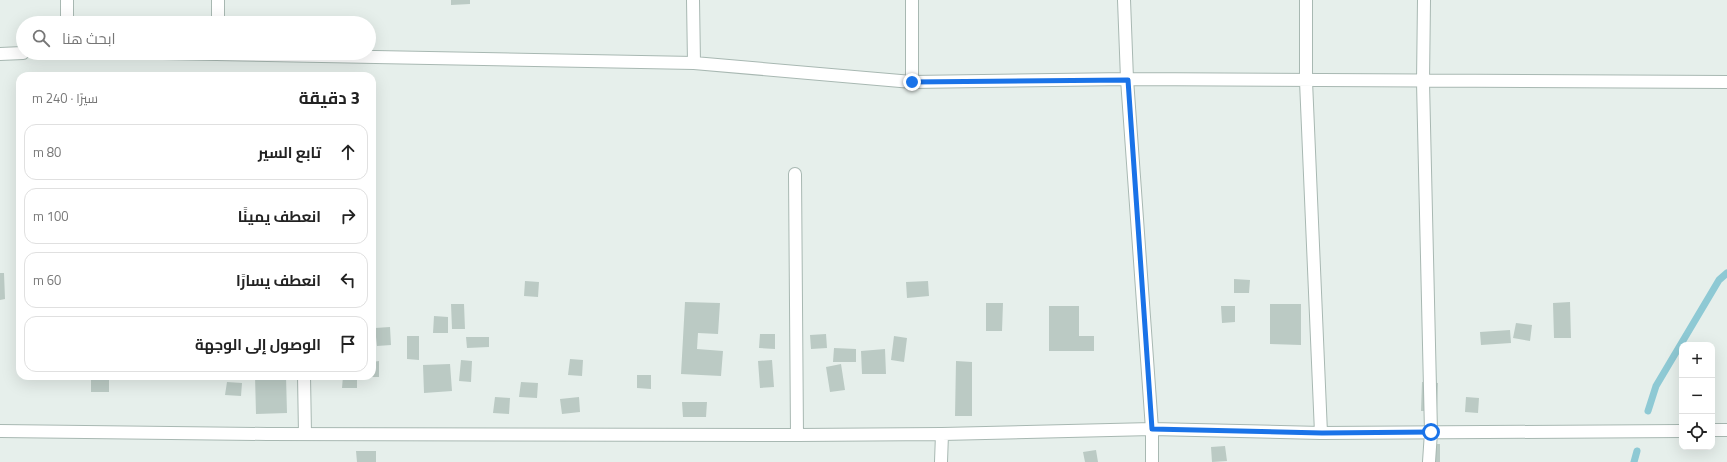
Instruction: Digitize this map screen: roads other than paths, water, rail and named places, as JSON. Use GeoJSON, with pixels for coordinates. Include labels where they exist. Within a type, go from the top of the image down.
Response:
{"type":"FeatureCollection","features":[{"type":"Feature","properties":{"kind":"street"},"geometry":{"type":"LineString","coordinates":[[67,0],[67,16]]}},
{"type":"Feature","properties":{"kind":"street"},"geometry":{"type":"LineString","coordinates":[[218,0],[218,16]]}},
{"type":"Feature","properties":{"kind":"street"},"geometry":{"type":"LineString","coordinates":[[693,0],[694,63]]}},
{"type":"Feature","properties":{"kind":"street"},"geometry":{"type":"LineString","coordinates":[[912,0],[912,82]]}},
{"type":"Feature","properties":{"kind":"street"},"geometry":{"type":"LineString","coordinates":[[1124,0],[1128,80],[1152,429],[1152,462]]}},
{"type":"Feature","properties":{"kind":"street"},"geometry":{"type":"LineString","coordinates":[[1306,0],[1306,81],[1322,433]]}},
{"type":"Feature","properties":{"kind":"street"},"geometry":{"type":"LineString","coordinates":[[1424,0],[1423,82],[1431,432],[1429,462]]}},
{"type":"Feature","properties":{"kind":"street"},"geometry":{"type":"LineString","coordinates":[[0,54],[16,53]]}},
{"type":"Feature","properties":{"kind":"street"},"geometry":{"type":"LineString","coordinates":[[376,57],[694,63],[912,82],[1128,80],[1727,82]]}},
{"type":"Feature","properties":{"kind":"street"},"geometry":{"type":"LineString","coordinates":[[795,174],[797,434]]}},
{"type":"Feature","properties":{"kind":"street"},"geometry":{"type":"LineString","coordinates":[[304,380],[304,434]]}},
{"type":"Feature","properties":{"kind":"street"},"geometry":{"type":"LineString","coordinates":[[0,431],[304,434],[942,434],[1152,429],[1322,433],[1679,431]]}},
{"type":"Feature","properties":{"kind":"street"},"geometry":{"type":"LineString","coordinates":[[1715,430],[1727,430]]}},
{"type":"Feature","properties":{"kind":"street"},"geometry":{"type":"LineString","coordinates":[[941,462],[942,434]]}},
{"type":"Feature","properties":{"kind":"waterway"},"geometry":{"type":"LineString","coordinates":[[1648,411],[1656,386],[1719,280],[1727,273]]}},
{"type":"Feature","properties":{"kind":"waterway"},"geometry":{"type":"LineString","coordinates":[[1634,462],[1637,451]]}}]}
